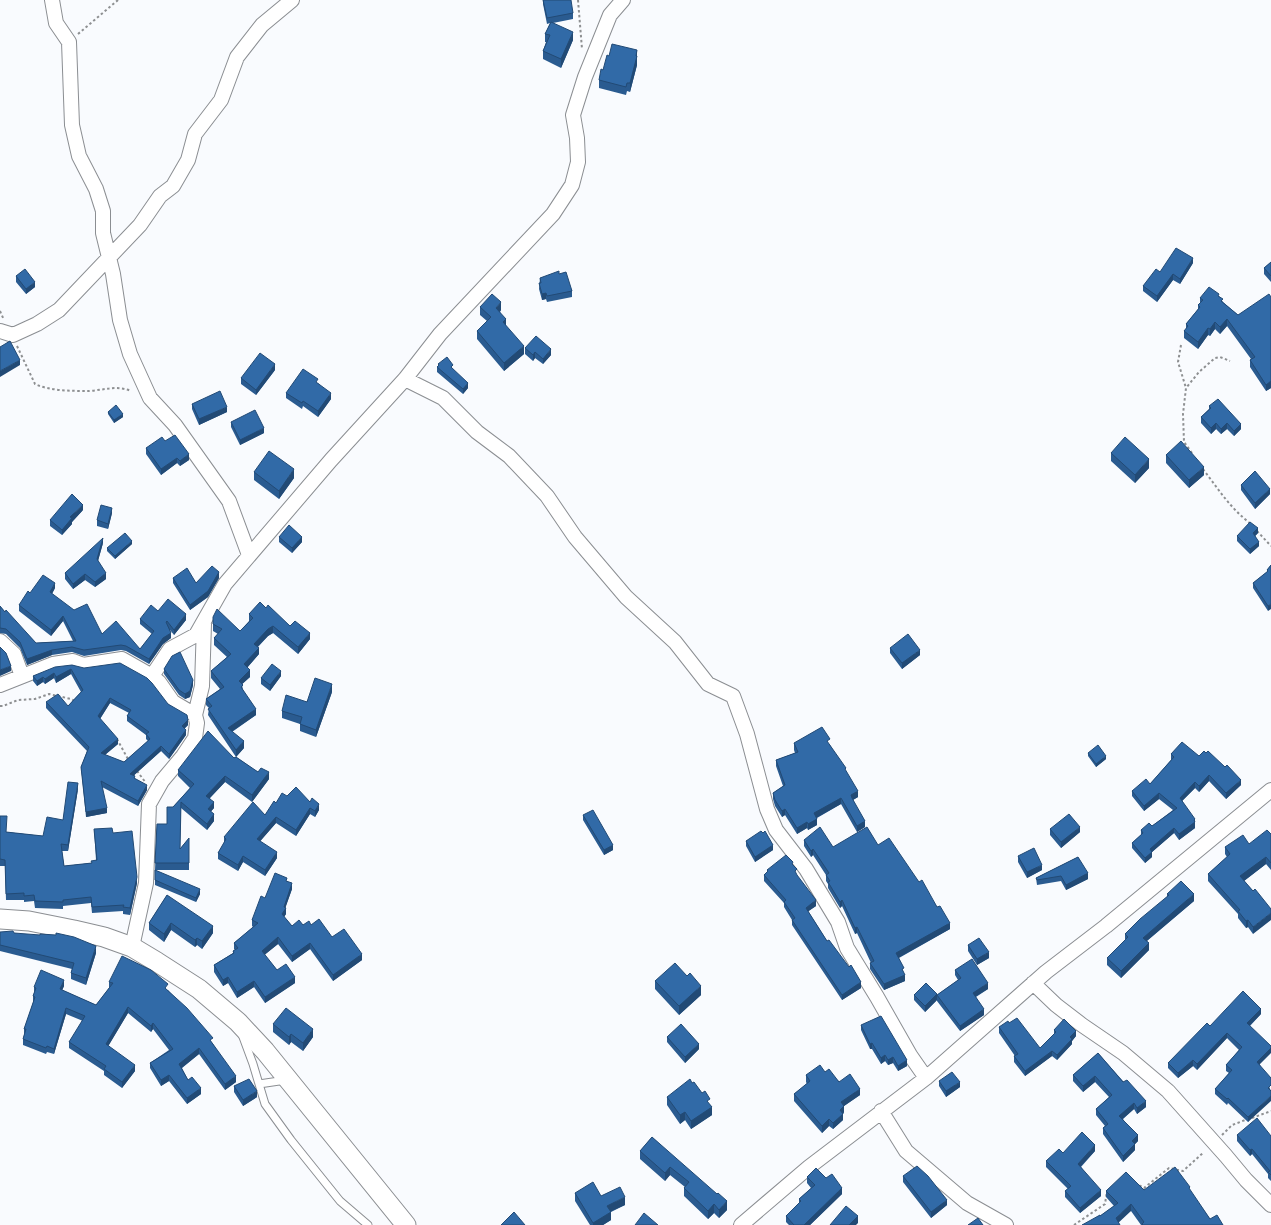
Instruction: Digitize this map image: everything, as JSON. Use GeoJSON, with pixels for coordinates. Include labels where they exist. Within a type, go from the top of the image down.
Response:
{"type":"FeatureCollection","features":[{"type":"Feature","properties":{"kind":"main road"},"geometry":{"type":"LineString","coordinates":[[0,918],[29,921],[74,930],[104,937],[132,947],[199,990],[238,1022],[265,1051],[406,1225]]}},
{"type":"Feature","properties":{"kind":"street"},"geometry":{"type":"LineString","coordinates":[[52,0],[56,23],[69,42],[72,125],[80,156],[96,189],[103,211],[103,233],[108,260],[113,274],[120,320],[130,354],[150,398],[175,425],[229,500],[249,555]]}},
{"type":"Feature","properties":{"kind":"street"},"geometry":{"type":"LineString","coordinates":[[6,333],[37,324],[58,310],[140,225],[160,196],[173,186],[188,160],[195,134],[221,100],[237,58],[262,25],[292,0]]}},
{"type":"Feature","properties":{"kind":"street"},"geometry":{"type":"LineString","coordinates":[[152,676],[170,649],[196,634],[225,584],[330,460],[405,379],[440,334],[553,214],[572,185],[578,162],[577,138],[573,115],[585,77],[610,15],[622,0]]}},
{"type":"Feature","properties":{"kind":"street"},"geometry":{"type":"LineString","coordinates":[[405,379],[443,398],[477,432],[509,456],[547,496],[575,538],[626,597],[675,642],[708,684],[733,696],[747,734],[767,809],[776,830],[806,869],[838,922],[847,948],[878,997],[910,1055],[926,1078]]}},
{"type":"Feature","properties":{"kind":"street"},"geometry":{"type":"LineString","coordinates":[[132,947],[146,882],[149,804],[162,781],[195,738],[197,724],[195,715],[202,686],[204,621],[210,608]]}},
{"type":"Feature","properties":{"kind":"street"},"geometry":{"type":"LineString","coordinates":[[0,641],[14,654],[22,676]]}},
{"type":"Feature","properties":{"kind":"street"},"geometry":{"type":"LineString","coordinates":[[0,686],[53,664],[73,661],[83,665],[122,660],[152,676],[159,682],[173,702],[195,715]]}},
{"type":"Feature","properties":{"kind":"street"},"geometry":{"type":"LineString","coordinates":[[741,1225],[809,1167],[926,1078],[1033,983],[1106,926],[1271,790]]}},
{"type":"Feature","properties":{"kind":"street"},"geometry":{"type":"LineString","coordinates":[[1033,983],[1056,1005],[1122,1053],[1168,1091],[1246,1180],[1271,1205]]}},
{"type":"Feature","properties":{"kind":"street"},"geometry":{"type":"LineString","coordinates":[[881,1111],[906,1152],[967,1203],[1006,1225]]}},
{"type":"Feature","properties":{"kind":"lane"},"geometry":{"type":"LineString","coordinates":[[238,1022],[265,1104],[340,1201],[368,1225]]}},
{"type":"Feature","properties":{"kind":"lane"},"geometry":{"type":"LineString","coordinates":[[259,1084],[288,1080]]}},
{"type":"Feature","properties":{"kind":"path"},"geometry":{"type":"LineString","coordinates":[[69,42],[118,0]]}},
{"type":"Feature","properties":{"kind":"path"},"geometry":{"type":"LineString","coordinates":[[578,0],[582,50]]}},
{"type":"Feature","properties":{"kind":"path"},"geometry":{"type":"LineString","coordinates":[[0,311],[6,333],[35,384],[45,389],[89,391],[123,387],[150,398]]}},
{"type":"Feature","properties":{"kind":"path"},"geometry":{"type":"LineString","coordinates":[[1181,345],[1178,362],[1186,388],[1183,414],[1184,442],[1194,457]]}},
{"type":"Feature","properties":{"kind":"path"},"geometry":{"type":"LineString","coordinates":[[1186,388],[1214,358],[1220,357],[1230,361]]}},
{"type":"Feature","properties":{"kind":"path"},"geometry":{"type":"LineString","coordinates":[[1199,464],[1238,514],[1252,525],[1271,546]]}},
{"type":"Feature","properties":{"kind":"path"},"geometry":{"type":"LineString","coordinates":[[0,706],[18,700],[35,699],[49,694],[71,698],[79,704]]}},
{"type":"Feature","properties":{"kind":"path"},"geometry":{"type":"LineString","coordinates":[[116,737],[128,760],[147,784],[149,804]]}},
{"type":"Feature","properties":{"kind":"path"},"geometry":{"type":"LineString","coordinates":[[1134,1182],[1144,1188],[1169,1168],[1183,1171],[1232,1125],[1271,1111]]}},
{"type":"Feature","properties":{"kind":"path"},"geometry":{"type":"LineString","coordinates":[[1074,1225],[1105,1204],[1106,1191],[1112,1186]]}},
{"type":"Feature","properties":{"kind":"building"},"geometry":{"type":"Polygon","coordinates":[[[543,0],[571,0],[573,13],[547,18],[543,0]]]}},
{"type":"Feature","properties":{"kind":"building"},"geometry":{"type":"Polygon","coordinates":[[[551,22],[573,32],[561,59],[543,51],[550,35],[545,34],[551,22]]]}},
{"type":"Feature","properties":{"kind":"building"},"geometry":{"type":"Polygon","coordinates":[[[612,44],[637,50],[630,83],[627,83],[626,87],[599,80],[601,69],[603,70],[612,44]]]}},
{"type":"Feature","properties":{"kind":"building"},"geometry":{"type":"Polygon","coordinates":[[[1176,248],[1193,258],[1180,279],[1173,274],[1157,296],[1143,286],[1156,269],[1160,272],[1176,248]]]}},
{"type":"Feature","properties":{"kind":"building"},"geometry":{"type":"Polygon","coordinates":[[[1271,262],[1271,276],[1264,268],[1271,262]]]}},
{"type":"Feature","properties":{"kind":"building"},"geometry":{"type":"Polygon","coordinates":[[[25,269],[35,282],[26,289],[16,276],[25,269]]]}},
{"type":"Feature","properties":{"kind":"building"},"geometry":{"type":"Polygon","coordinates":[[[559,271],[559,274],[566,272],[572,291],[547,296],[546,293],[542,294],[539,283],[541,283],[540,278],[559,271]]]}},
{"type":"Feature","properties":{"kind":"building"},"geometry":{"type":"Polygon","coordinates":[[[1209,287],[1219,294],[1218,296],[1223,299],[1221,301],[1238,315],[1269,294],[1271,297],[1271,381],[1266,385],[1250,360],[1255,357],[1227,319],[1220,327],[1215,322],[1198,342],[1184,331],[1188,326],[1186,324],[1200,307],[1198,305],[1203,300],[1200,298],[1209,287]]]}},
{"type":"Feature","properties":{"kind":"building"},"geometry":{"type":"Polygon","coordinates":[[[492,294],[501,302],[496,308],[506,319],[503,322],[524,346],[504,363],[477,331],[491,317],[480,307],[492,294]]]}},
{"type":"Feature","properties":{"kind":"building"},"geometry":{"type":"Polygon","coordinates":[[[536,336],[551,349],[543,359],[535,352],[533,355],[525,348],[536,336]]]}},
{"type":"Feature","properties":{"kind":"building"},"geometry":{"type":"Polygon","coordinates":[[[10,341],[20,360],[0,371],[0,347],[10,341]]]}},
{"type":"Feature","properties":{"kind":"building"},"geometry":{"type":"Polygon","coordinates":[[[260,353],[275,364],[256,390],[241,378],[260,353]]]}},
{"type":"Feature","properties":{"kind":"building"},"geometry":{"type":"Polygon","coordinates":[[[447,357],[453,365],[451,367],[468,383],[463,389],[437,367],[447,357]]]}},
{"type":"Feature","properties":{"kind":"building"},"geometry":{"type":"Polygon","coordinates":[[[303,369],[318,379],[316,382],[331,393],[318,411],[286,393],[303,369]]]}},
{"type":"Feature","properties":{"kind":"building"},"geometry":{"type":"Polygon","coordinates":[[[220,391],[227,407],[199,419],[192,404],[220,391]]]}},
{"type":"Feature","properties":{"kind":"building"},"geometry":{"type":"Polygon","coordinates":[[[1218,399],[1241,424],[1234,431],[1227,423],[1221,429],[1216,423],[1211,428],[1201,417],[1211,408],[1209,406],[1218,399]]]}},
{"type":"Feature","properties":{"kind":"building"},"geometry":{"type":"Polygon","coordinates":[[[116,405],[123,414],[114,420],[108,412],[116,405]]]}},
{"type":"Feature","properties":{"kind":"building"},"geometry":{"type":"Polygon","coordinates":[[[255,410],[264,428],[240,440],[231,422],[255,410]]]}},
{"type":"Feature","properties":{"kind":"building"},"geometry":{"type":"Polygon","coordinates":[[[175,435],[189,454],[180,461],[177,458],[161,469],[146,448],[162,437],[165,441],[175,435]]]}},
{"type":"Feature","properties":{"kind":"building"},"geometry":{"type":"Polygon","coordinates":[[[1125,437],[1149,459],[1135,475],[1111,453],[1125,437]]]}},
{"type":"Feature","properties":{"kind":"building"},"geometry":{"type":"Polygon","coordinates":[[[1181,441],[1204,467],[1189,480],[1166,455],[1181,441]]]}},
{"type":"Feature","properties":{"kind":"building"},"geometry":{"type":"Polygon","coordinates":[[[269,451],[294,469],[279,491],[254,472],[269,451]]]}},
{"type":"Feature","properties":{"kind":"building"},"geometry":{"type":"Polygon","coordinates":[[[1255,471],[1270,489],[1255,503],[1241,485],[1255,471]]]}},
{"type":"Feature","properties":{"kind":"building"},"geometry":{"type":"Polygon","coordinates":[[[72,494],[83,505],[70,517],[72,518],[62,530],[50,520],[72,494]]]}},
{"type":"Feature","properties":{"kind":"building"},"geometry":{"type":"Polygon","coordinates":[[[101,505],[112,508],[108,524],[97,520],[101,505]]]}},
{"type":"Feature","properties":{"kind":"building"},"geometry":{"type":"Polygon","coordinates":[[[1250,522],[1258,528],[1253,533],[1259,542],[1250,549],[1237,536],[1250,522]]]}},
{"type":"Feature","properties":{"kind":"building"},"geometry":{"type":"Polygon","coordinates":[[[289,525],[302,537],[292,548],[279,537],[289,525]]]}},
{"type":"Feature","properties":{"kind":"building"},"geometry":{"type":"Polygon","coordinates":[[[125,533],[132,541],[115,556],[107,548],[125,533]]]}},
{"type":"Feature","properties":{"kind":"building"},"geometry":{"type":"Polygon","coordinates":[[[103,538],[97,559],[106,573],[95,582],[85,574],[73,584],[65,573],[103,538]]]}},
{"type":"Feature","properties":{"kind":"building"},"geometry":{"type":"Polygon","coordinates":[[[1271,565],[1271,604],[1268,606],[1253,583],[1268,571],[1271,565]]]}},
{"type":"Feature","properties":{"kind":"building"},"geometry":{"type":"Polygon","coordinates":[[[212,566],[219,572],[208,591],[190,605],[173,578],[187,568],[196,583],[212,566]]]}},
{"type":"Feature","properties":{"kind":"building"},"geometry":{"type":"Polygon","coordinates":[[[43,575],[55,583],[50,592],[74,610],[87,604],[102,634],[116,621],[140,649],[154,631],[140,619],[151,605],[158,611],[168,599],[186,614],[174,630],[166,622],[171,633],[163,638],[149,659],[121,645],[84,650],[72,647],[52,650],[27,659],[20,642],[6,629],[0,628],[0,606],[5,612],[6,610],[36,643],[76,641],[63,616],[51,630],[19,605],[28,591],[30,593],[43,575]]]}},
{"type":"Feature","properties":{"kind":"building"},"geometry":{"type":"Polygon","coordinates":[[[260,602],[266,608],[268,605],[290,626],[295,621],[310,633],[298,647],[273,626],[254,644],[259,648],[244,664],[250,670],[239,681],[256,709],[228,728],[244,741],[236,750],[208,709],[212,706],[206,699],[224,687],[211,671],[231,654],[214,638],[222,629],[213,624],[213,617],[217,609],[240,631],[253,618],[249,614],[260,602]]]}},
{"type":"Feature","properties":{"kind":"building"},"geometry":{"type":"Polygon","coordinates":[[[908,634],[920,650],[902,663],[890,648],[908,634]]]}},
{"type":"Feature","properties":{"kind":"building"},"geometry":{"type":"Polygon","coordinates":[[[0,647],[6,653],[11,666],[0,670],[0,647]]]}},
{"type":"Feature","properties":{"kind":"building"},"geometry":{"type":"Polygon","coordinates":[[[180,652],[193,680],[190,691],[185,694],[179,690],[164,669],[172,656],[180,652]]]}},
{"type":"Feature","properties":{"kind":"building"},"geometry":{"type":"Polygon","coordinates":[[[120,663],[147,678],[168,704],[187,715],[188,720],[182,726],[186,730],[169,754],[161,746],[130,774],[147,785],[138,801],[101,781],[107,808],[86,812],[81,767],[89,747],[46,702],[58,694],[68,706],[83,690],[71,669],[56,677],[54,673],[45,679],[43,677],[37,681],[33,676],[55,667],[72,665],[84,668],[120,663]],[[110,698],[98,716],[118,739],[101,753],[124,762],[150,739],[146,734],[149,732],[127,716],[131,710],[110,698]]]}},
{"type":"Feature","properties":{"kind":"building"},"geometry":{"type":"Polygon","coordinates":[[[272,664],[281,671],[270,685],[261,678],[272,664]]]}},
{"type":"Feature","properties":{"kind":"building"},"geometry":{"type":"Polygon","coordinates":[[[315,678],[332,684],[316,730],[300,724],[302,717],[282,711],[286,695],[307,702],[315,678]]]}},
{"type":"Feature","properties":{"kind":"building"},"geometry":{"type":"Polygon","coordinates":[[[822,727],[830,739],[827,741],[846,768],[858,791],[851,795],[865,821],[857,826],[841,798],[814,813],[817,819],[797,828],[785,809],[782,811],[775,800],[773,793],[785,785],[776,760],[798,752],[794,743],[822,727]]]}},
{"type":"Feature","properties":{"kind":"building"},"geometry":{"type":"Polygon","coordinates":[[[208,731],[234,758],[236,757],[258,772],[261,768],[269,772],[252,795],[225,776],[206,796],[214,802],[208,809],[214,814],[207,824],[181,802],[180,849],[189,838],[189,863],[155,863],[157,824],[167,824],[167,807],[173,807],[194,784],[178,770],[208,731]]]}},
{"type":"Feature","properties":{"kind":"building"},"geometry":{"type":"Polygon","coordinates":[[[1182,742],[1199,756],[1204,751],[1206,753],[1208,751],[1225,767],[1227,765],[1241,780],[1226,793],[1209,775],[1199,786],[1195,782],[1180,798],[1195,819],[1195,822],[1179,834],[1174,828],[1150,849],[1152,852],[1145,858],[1132,843],[1143,833],[1141,830],[1149,823],[1152,826],[1177,808],[1159,793],[1144,806],[1132,791],[1146,779],[1150,784],[1174,757],[1171,754],[1182,742]]]}},
{"type":"Feature","properties":{"kind":"building"},"geometry":{"type":"Polygon","coordinates":[[[1098,745],[1106,756],[1096,764],[1088,753],[1098,745]]]}},
{"type":"Feature","properties":{"kind":"building"},"geometry":{"type":"Polygon","coordinates":[[[68,782],[78,783],[68,845],[61,844],[64,866],[92,863],[91,861],[97,860],[94,829],[112,828],[113,833],[132,831],[137,877],[130,908],[123,907],[124,905],[92,907],[91,897],[63,900],[63,902],[35,901],[34,895],[24,896],[24,893],[6,894],[5,860],[0,859],[0,816],[7,816],[6,832],[43,836],[47,817],[63,820],[68,782]]]}},
{"type":"Feature","properties":{"kind":"building"},"geometry":{"type":"Polygon","coordinates":[[[296,787],[310,802],[312,798],[319,804],[315,811],[310,808],[296,830],[276,817],[257,839],[277,852],[265,870],[243,856],[238,865],[218,853],[226,839],[224,837],[253,802],[265,815],[282,793],[287,796],[296,787]]]}},
{"type":"Feature","properties":{"kind":"building"},"geometry":{"type":"Polygon","coordinates":[[[593,810],[613,845],[604,850],[583,815],[593,810]]]}},
{"type":"Feature","properties":{"kind":"building"},"geometry":{"type":"Polygon","coordinates":[[[1069,814],[1080,827],[1061,842],[1050,829],[1069,814]]]}},
{"type":"Feature","properties":{"kind":"building"},"geometry":{"type":"Polygon","coordinates":[[[820,827],[833,847],[867,827],[878,845],[889,838],[919,882],[922,880],[937,907],[940,906],[950,923],[896,953],[904,968],[902,969],[905,975],[884,984],[870,963],[874,961],[857,927],[855,928],[842,900],[840,902],[828,882],[830,881],[826,875],[829,873],[813,849],[811,851],[804,840],[820,827]]]}},
{"type":"Feature","properties":{"kind":"building"},"geometry":{"type":"Polygon","coordinates":[[[1267,830],[1271,834],[1271,863],[1266,857],[1240,876],[1253,891],[1255,889],[1271,909],[1271,913],[1253,927],[1208,874],[1230,854],[1225,847],[1243,835],[1249,844],[1267,830]]]}},
{"type":"Feature","properties":{"kind":"building"},"geometry":{"type":"Polygon","coordinates":[[[761,831],[763,833],[765,831],[773,845],[755,857],[746,841],[761,831]]]}},
{"type":"Feature","properties":{"kind":"building"},"geometry":{"type":"Polygon","coordinates":[[[1034,848],[1042,865],[1027,872],[1018,856],[1034,848]]]}},
{"type":"Feature","properties":{"kind":"building"},"geometry":{"type":"Polygon","coordinates":[[[786,855],[797,869],[795,871],[797,875],[816,900],[806,908],[827,941],[829,940],[849,967],[851,965],[861,982],[842,995],[792,920],[795,918],[784,902],[786,900],[764,875],[767,870],[786,855]]]}},
{"type":"Feature","properties":{"kind":"building"},"geometry":{"type":"Polygon","coordinates":[[[1078,857],[1088,873],[1066,885],[1061,876],[1037,880],[1036,878],[1078,857]]]}},
{"type":"Feature","properties":{"kind":"building"},"geometry":{"type":"Polygon","coordinates":[[[155,870],[200,889],[196,898],[155,880],[155,870]]]}},
{"type":"Feature","properties":{"kind":"building"},"geometry":{"type":"Polygon","coordinates":[[[275,873],[287,878],[286,881],[292,883],[284,907],[286,908],[282,914],[292,926],[299,920],[303,925],[309,921],[311,925],[319,919],[332,937],[344,929],[362,954],[333,975],[310,943],[292,956],[278,937],[262,951],[277,970],[286,964],[295,977],[265,997],[254,981],[237,992],[228,977],[223,980],[214,965],[234,953],[233,951],[238,948],[234,943],[258,923],[252,920],[261,896],[265,898],[275,873]]]}},
{"type":"Feature","properties":{"kind":"building"},"geometry":{"type":"Polygon","coordinates":[[[1181,881],[1194,894],[1143,938],[1149,943],[1121,971],[1107,958],[1128,937],[1125,934],[1169,895],[1167,894],[1181,881]]]}},
{"type":"Feature","properties":{"kind":"building"},"geometry":{"type":"Polygon","coordinates":[[[167,895],[213,926],[202,941],[197,938],[195,940],[171,923],[164,934],[149,923],[167,895]]]}},
{"type":"Feature","properties":{"kind":"building"},"geometry":{"type":"Polygon","coordinates":[[[13,931],[14,933],[40,935],[56,935],[56,933],[74,937],[96,946],[86,978],[71,973],[74,963],[0,945],[0,932],[13,931]]]}},
{"type":"Feature","properties":{"kind":"building"},"geometry":{"type":"Polygon","coordinates":[[[979,938],[989,952],[977,959],[968,945],[979,938]]]}},
{"type":"Feature","properties":{"kind":"building"},"geometry":{"type":"Polygon","coordinates":[[[122,956],[151,970],[168,984],[165,988],[187,1008],[213,1038],[210,1040],[236,1076],[225,1084],[199,1048],[179,1064],[188,1080],[192,1077],[201,1088],[187,1098],[169,1075],[161,1080],[150,1063],[173,1049],[153,1023],[151,1026],[128,1007],[106,1044],[135,1065],[122,1082],[104,1069],[106,1066],[69,1042],[85,1016],[66,1008],[54,1049],[47,1046],[46,1048],[23,1039],[26,1029],[24,1029],[35,997],[33,996],[36,988],[34,987],[41,970],[64,980],[60,989],[96,1005],[113,983],[109,982],[122,956]]]}},
{"type":"Feature","properties":{"kind":"building"},"geometry":{"type":"Polygon","coordinates":[[[972,959],[988,983],[973,993],[984,1009],[960,1026],[937,995],[961,978],[955,970],[972,959]]]}},
{"type":"Feature","properties":{"kind":"building"},"geometry":{"type":"Polygon","coordinates":[[[675,963],[687,976],[690,973],[701,986],[679,1006],[655,981],[675,963]]]}},
{"type":"Feature","properties":{"kind":"building"},"geometry":{"type":"Polygon","coordinates":[[[926,983],[937,994],[925,1006],[914,995],[926,983]]]}},
{"type":"Feature","properties":{"kind":"building"},"geometry":{"type":"Polygon","coordinates":[[[1243,991],[1261,1009],[1247,1023],[1271,1046],[1257,1062],[1271,1078],[1271,1085],[1268,1088],[1271,1091],[1271,1096],[1248,1117],[1228,1098],[1215,1089],[1232,1070],[1226,1065],[1242,1047],[1227,1033],[1197,1064],[1193,1060],[1178,1073],[1168,1063],[1207,1023],[1210,1026],[1243,991]]]}},
{"type":"Feature","properties":{"kind":"building"},"geometry":{"type":"Polygon","coordinates":[[[286,1008],[313,1029],[303,1043],[291,1034],[289,1037],[273,1024],[286,1008]]]}},
{"type":"Feature","properties":{"kind":"building"},"geometry":{"type":"Polygon","coordinates":[[[881,1016],[907,1060],[898,1066],[893,1057],[888,1060],[885,1055],[881,1058],[872,1043],[870,1044],[861,1025],[881,1016]]]}},
{"type":"Feature","properties":{"kind":"building"},"geometry":{"type":"Polygon","coordinates":[[[1017,1018],[1040,1048],[1056,1032],[1054,1030],[1064,1019],[1076,1031],[1070,1037],[1072,1039],[1057,1055],[1052,1051],[1025,1071],[1014,1056],[1018,1054],[999,1027],[1017,1018]]]}},
{"type":"Feature","properties":{"kind":"building"},"geometry":{"type":"Polygon","coordinates":[[[681,1024],[699,1044],[685,1057],[667,1037],[681,1024]]]}},
{"type":"Feature","properties":{"kind":"building"},"geometry":{"type":"Polygon","coordinates":[[[1098,1053],[1123,1082],[1127,1080],[1146,1101],[1137,1108],[1134,1103],[1119,1116],[1138,1135],[1132,1141],[1135,1144],[1123,1156],[1103,1128],[1108,1124],[1096,1109],[1112,1095],[1095,1076],[1083,1086],[1073,1075],[1098,1053]]]}},
{"type":"Feature","properties":{"kind":"building"},"geometry":{"type":"Polygon","coordinates":[[[820,1065],[825,1072],[829,1069],[839,1082],[850,1074],[860,1089],[841,1102],[844,1106],[840,1110],[843,1114],[833,1123],[829,1119],[822,1126],[794,1094],[810,1081],[806,1075],[820,1065]]]}},
{"type":"Feature","properties":{"kind":"building"},"geometry":{"type":"Polygon","coordinates":[[[952,1072],[960,1082],[946,1091],[939,1081],[952,1072]]]}},
{"type":"Feature","properties":{"kind":"building"},"geometry":{"type":"Polygon","coordinates":[[[249,1079],[257,1091],[243,1100],[234,1086],[249,1079]]]}},
{"type":"Feature","properties":{"kind":"building"},"geometry":{"type":"Polygon","coordinates":[[[690,1079],[702,1093],[705,1091],[710,1099],[707,1101],[712,1107],[691,1121],[685,1112],[680,1115],[667,1097],[690,1079]]]}},
{"type":"Feature","properties":{"kind":"building"},"geometry":{"type":"Polygon","coordinates":[[[1257,1118],[1271,1136],[1271,1175],[1268,1172],[1270,1171],[1252,1149],[1250,1150],[1237,1135],[1257,1118]]]}},
{"type":"Feature","properties":{"kind":"building"},"geometry":{"type":"Polygon","coordinates":[[[1082,1132],[1095,1145],[1078,1164],[1101,1190],[1080,1208],[1065,1191],[1071,1186],[1046,1161],[1059,1149],[1063,1153],[1082,1132]]]}},
{"type":"Feature","properties":{"kind":"building"},"geometry":{"type":"Polygon","coordinates":[[[652,1137],[727,1201],[719,1210],[714,1204],[708,1211],[684,1188],[689,1182],[670,1167],[665,1173],[640,1151],[652,1137]]]}},
{"type":"Feature","properties":{"kind":"building"},"geometry":{"type":"Polygon","coordinates":[[[917,1166],[928,1176],[947,1200],[931,1212],[903,1176],[917,1166]]]}},
{"type":"Feature","properties":{"kind":"building"},"geometry":{"type":"Polygon","coordinates":[[[1175,1167],[1210,1219],[1217,1215],[1223,1225],[1143,1225],[1144,1222],[1131,1204],[1116,1218],[1120,1225],[1082,1225],[1100,1216],[1118,1203],[1106,1191],[1126,1172],[1144,1190],[1175,1167]]]}},
{"type":"Feature","properties":{"kind":"building"},"geometry":{"type":"Polygon","coordinates":[[[816,1168],[826,1178],[832,1174],[842,1188],[804,1225],[794,1225],[786,1216],[801,1201],[799,1199],[815,1185],[807,1177],[816,1168]]]}},
{"type":"Feature","properties":{"kind":"building"},"geometry":{"type":"Polygon","coordinates":[[[593,1182],[601,1196],[620,1187],[625,1197],[607,1206],[611,1212],[593,1223],[575,1193],[593,1182]]]}},
{"type":"Feature","properties":{"kind":"building"},"geometry":{"type":"Polygon","coordinates":[[[846,1206],[858,1216],[849,1225],[830,1225],[846,1206]]]}},
{"type":"Feature","properties":{"kind":"building"},"geometry":{"type":"Polygon","coordinates":[[[514,1212],[525,1225],[501,1225],[514,1212]]]}},
{"type":"Feature","properties":{"kind":"building"},"geometry":{"type":"Polygon","coordinates":[[[644,1213],[658,1225],[635,1225],[644,1213]]]}},
{"type":"Feature","properties":{"kind":"building"},"geometry":{"type":"Polygon","coordinates":[[[978,1218],[983,1225],[968,1225],[978,1218]]]}}]}
